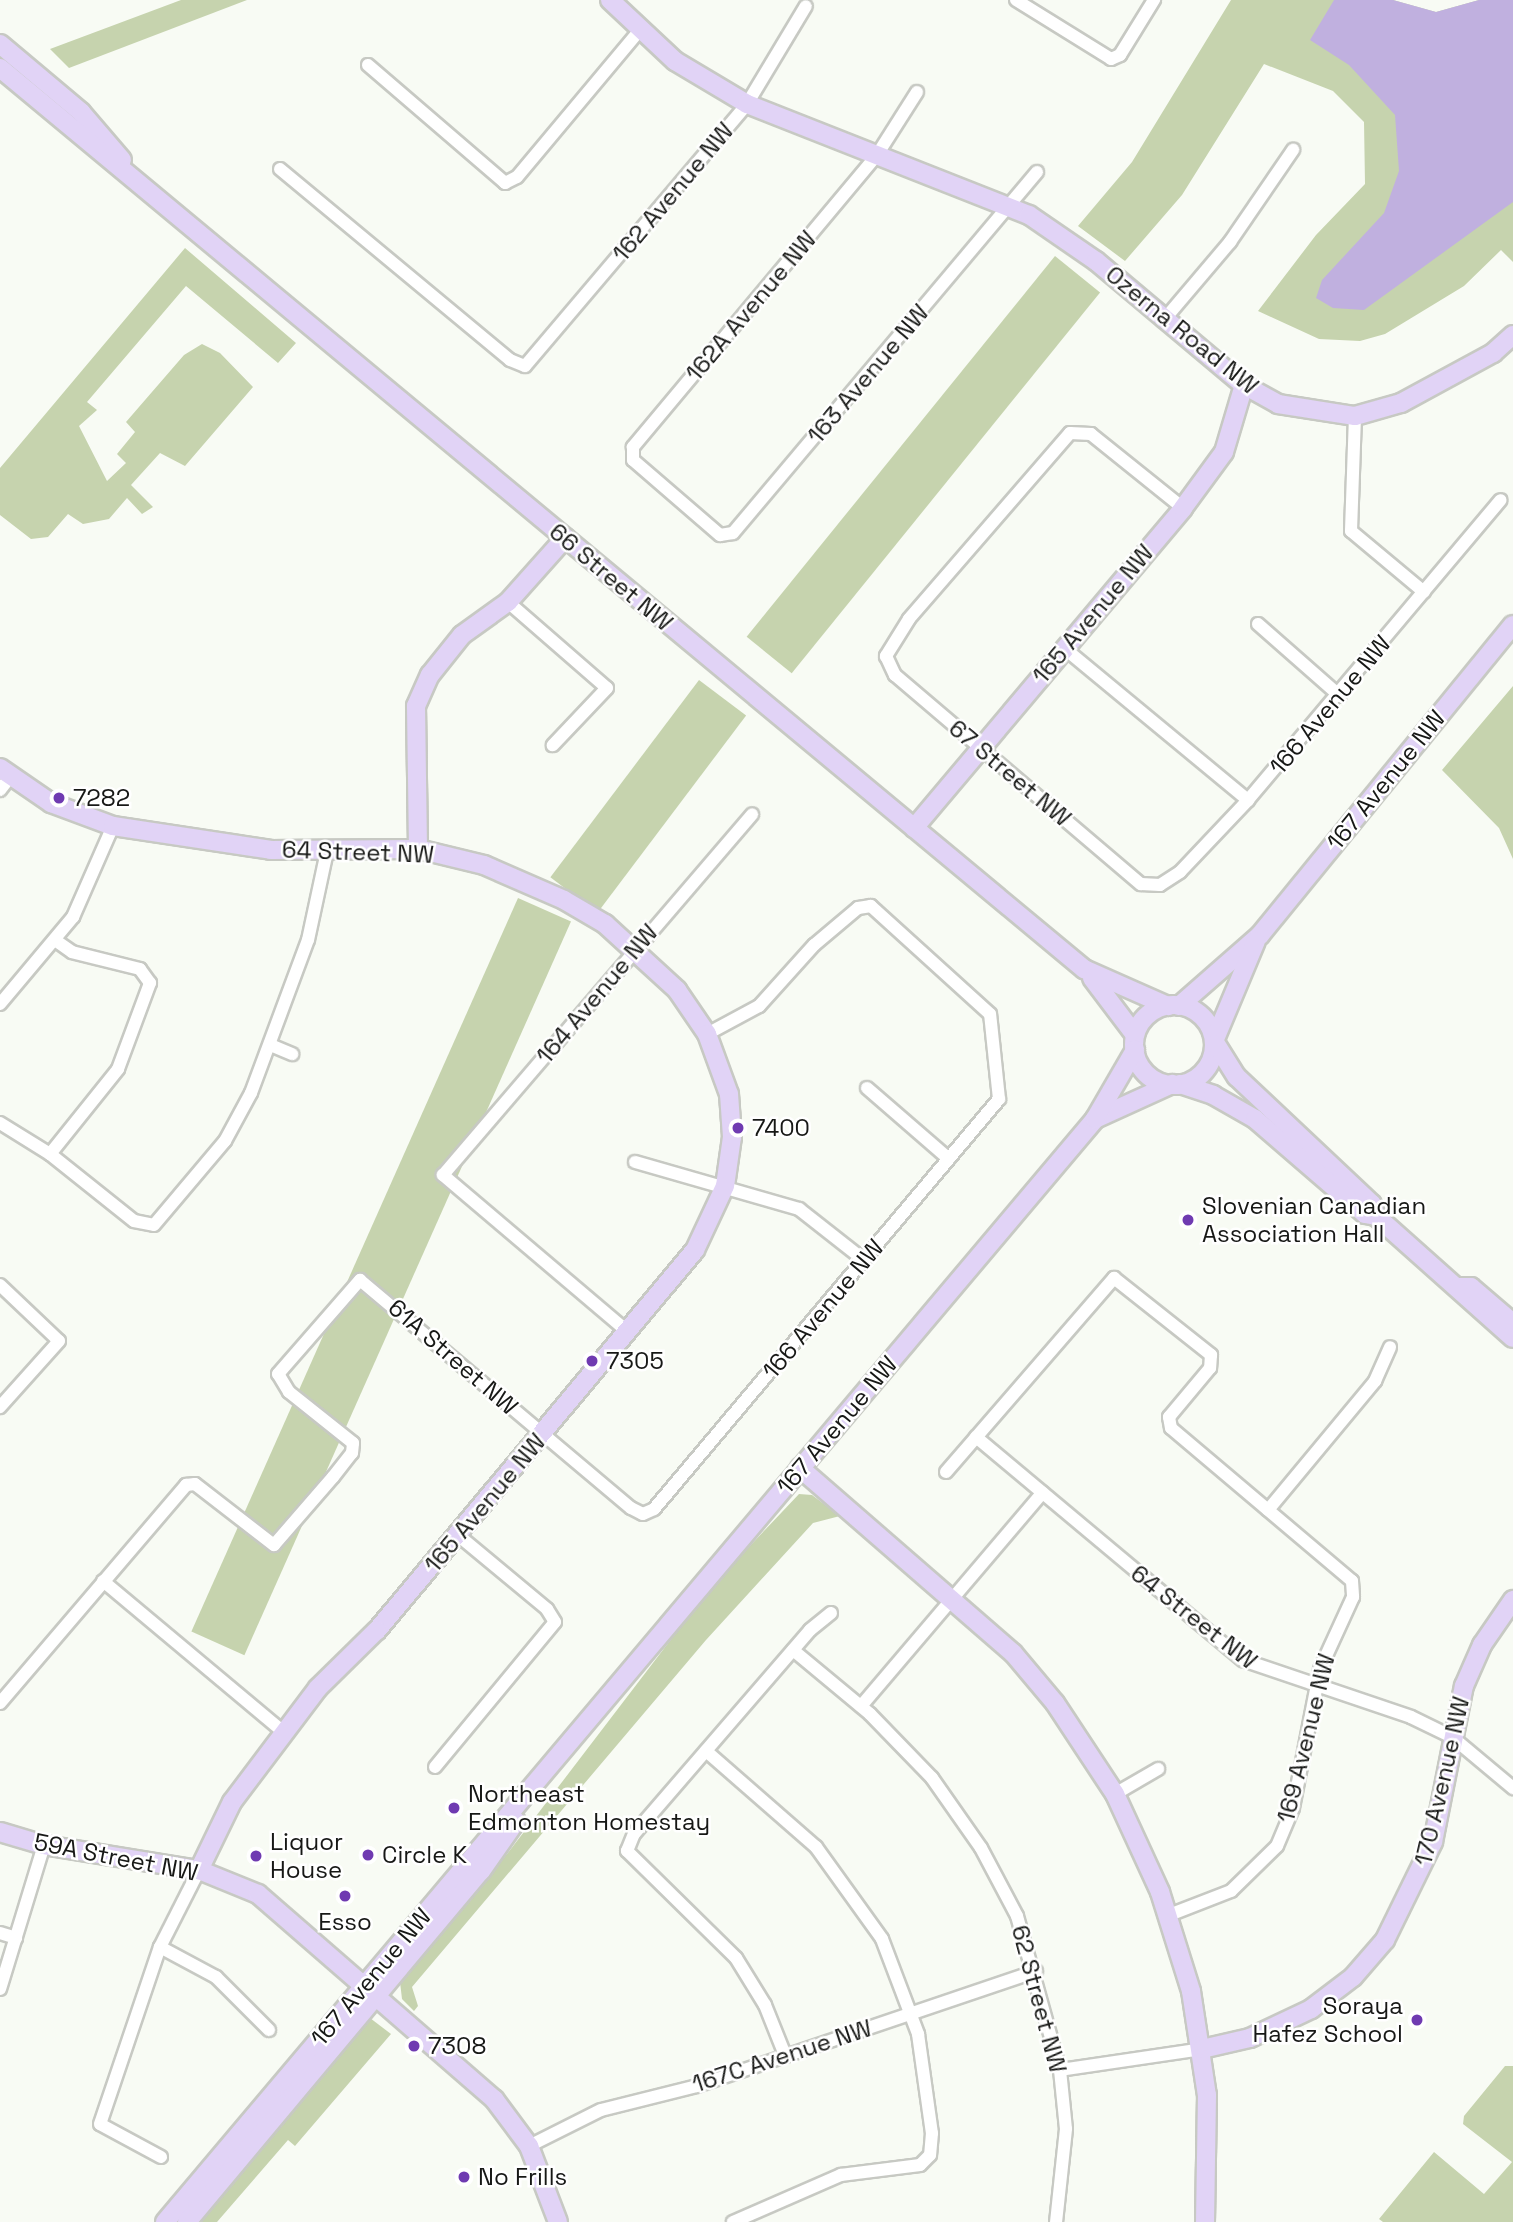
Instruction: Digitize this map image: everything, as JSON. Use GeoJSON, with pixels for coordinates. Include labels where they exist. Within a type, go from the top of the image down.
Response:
{"type":"FeatureCollection","features":[{"type":"Feature","properties":{"kind":"street","name":"Ozerna Road NW"},"geometry":{"type":"LineString","coordinates":[[610,0],[639,31],[675,61],[747,104],[1012,206],[1096,261],[1163,321],[1244,385],[1278,404],[1355,416],[1401,403],[1493,353],[1513,335]]}},
{"type":"Feature","properties":{"kind":"street"},"geometry":{"type":"LineString","coordinates":[[1016,0],[1111,59],[1154,0]]}},
{"type":"Feature","properties":{"kind":"street","name":"162 Avenue NW"},"geometry":{"type":"LineString","coordinates":[[280,169],[510,360],[525,366],[747,104],[806,6]]}},
{"type":"Feature","properties":{"kind":"street"},"geometry":{"type":"LineString","coordinates":[[368,65],[505,183],[517,177],[639,31]]}},
{"type":"Feature","properties":{"kind":"street","name":"66 Street NW"},"geometry":{"type":"LineString","coordinates":[[0,44],[81,112],[136,180]]}},
{"type":"Feature","properties":{"kind":"street","name":"66 Street NW"},"geometry":{"type":"LineString","coordinates":[[0,68],[1088,972],[1135,1043]]}},
{"type":"Feature","properties":{"kind":"street"},"geometry":{"type":"LineString","coordinates":[[877,155],[917,92]]}},
{"type":"Feature","properties":{"kind":"street"},"geometry":{"type":"LineString","coordinates":[[1163,321],[1230,242],[1293,150]]}},
{"type":"Feature","properties":{"kind":"street","name":"162A Avenue NW"},"geometry":{"type":"LineString","coordinates":[[720,535],[633,460],[633,447],[877,155]]}},
{"type":"Feature","properties":{"kind":"street"},"geometry":{"type":"LineString","coordinates":[[1012,206],[1037,172]]}},
{"type":"Feature","properties":{"kind":"street","name":"163 Avenue NW"},"geometry":{"type":"LineString","coordinates":[[720,535],[733,533],[1012,206]]}},
{"type":"Feature","properties":{"kind":"street","name":"165 Avenue NW"},"geometry":{"type":"LineString","coordinates":[[914,828],[1183,508],[1224,452],[1244,385]]}},
{"type":"Feature","properties":{"kind":"street"},"geometry":{"type":"LineString","coordinates":[[1355,416],[1351,531],[1424,592]]}},
{"type":"Feature","properties":{"kind":"street","name":"67 Street NW"},"geometry":{"type":"LineString","coordinates":[[1141,884],[895,675],[886,656],[909,619],[1070,433],[1091,434],[1183,508]]}},
{"type":"Feature","properties":{"kind":"street","name":"166 Avenue NW"},"geometry":{"type":"LineString","coordinates":[[1141,884],[1160,885],[1180,872],[1248,800],[1340,696],[1501,500]]}},
{"type":"Feature","properties":{"kind":"street"},"geometry":{"type":"LineString","coordinates":[[418,849],[416,706],[430,675],[463,635],[508,602],[565,538]]}},
{"type":"Feature","properties":{"kind":"street"},"geometry":{"type":"LineString","coordinates":[[508,602],[607,688],[553,745]]}},
{"type":"Feature","properties":{"kind":"street"},"geometry":{"type":"LineString","coordinates":[[1258,624],[1340,696]]}},
{"type":"Feature","properties":{"kind":"street","name":"167 Avenue NW"},"geometry":{"type":"LineString","coordinates":[[1173,1006],[1260,935],[1513,625]]}},
{"type":"Feature","properties":{"kind":"street"},"geometry":{"type":"LineString","coordinates":[[1064,648],[1248,800]]}},
{"type":"Feature","properties":{"kind":"street","name":"64 Street NW"},"geometry":{"type":"LineString","coordinates":[[4,778],[51,803],[113,826],[232,847],[327,851],[418,849],[484,865],[564,900],[634,949],[677,990],[708,1034],[732,1118]]}},
{"type":"Feature","properties":{"kind":"street","name":"164 Avenue NW"},"geometry":{"type":"LineString","coordinates":[[628,1332],[443,1175],[752,814]]}},
{"type":"Feature","properties":{"kind":"street"},"geometry":{"type":"LineString","coordinates":[[0,1004],[55,940],[84,897],[113,826]]}},
{"type":"Feature","properties":{"kind":"street"},"geometry":{"type":"LineString","coordinates":[[0,1123],[50,1154],[147,1227],[159,1220],[225,1141],[272,1046],[308,940],[327,851]]}},
{"type":"Feature","properties":{"kind":"street","name":"166 Avenue NW"},"geometry":{"type":"LineString","coordinates":[[643,1514],[654,1509],[999,1099],[990,1014],[929,955],[878,911],[865,907],[814,945],[759,1006],[708,1034]]}},
{"type":"Feature","properties":{"kind":"street","name":"167 Avenue NW"},"geometry":{"type":"LineString","coordinates":[[1215,1041],[1260,935]]}},
{"type":"Feature","properties":{"kind":"street"},"geometry":{"type":"LineString","coordinates":[[50,1154],[118,1069],[149,991],[147,975],[132,966],[72,952],[55,940]]}},
{"type":"Feature","properties":{"kind":"street","name":"66 Street NW"},"geometry":{"type":"LineString","coordinates":[[1088,972],[1173,1006]]}},
{"type":"Feature","properties":{"kind":"street"},"geometry":{"type":"LineString","coordinates":[[1376,1216],[1364,1214],[1255,1119],[1213,1095],[1150,1076],[1135,1043],[1148,1015],[1173,1006],[1199,1014],[1237,1077],[1372,1204],[1376,1216],[1458,1287],[1462,1297],[1513,1338]]}},
{"type":"Feature","properties":{"kind":"street"},"geometry":{"type":"LineString","coordinates":[[1176,1084],[1204,1070],[1215,1041]]}},
{"type":"Feature","properties":{"kind":"street","name":"167 Avenue NW"},"geometry":{"type":"LineString","coordinates":[[165,2222],[369,1991],[481,1871],[578,1732],[1095,1119],[1135,1043]]}},
{"type":"Feature","properties":{"kind":"street"},"geometry":{"type":"LineString","coordinates":[[272,1046],[292,1054]]}},
{"type":"Feature","properties":{"kind":"street","name":"167 Avenue NW"},"geometry":{"type":"LineString","coordinates":[[1095,1119],[1176,1084]]}},
{"type":"Feature","properties":{"kind":"street"},"geometry":{"type":"LineString","coordinates":[[867,1088],[949,1159]]}},
{"type":"Feature","properties":{"kind":"street","name":"165 Avenue NW"},"geometry":{"type":"LineString","coordinates":[[199,1870],[232,1802],[318,1688],[377,1630],[695,1250],[725,1186],[732,1118]]}},
{"type":"Feature","properties":{"kind":"street"},"geometry":{"type":"LineString","coordinates":[[635,1162],[799,1209],[864,1261]]}},
{"type":"Feature","properties":{"kind":"street"},"geometry":{"type":"LineString","coordinates":[[946,1472],[1114,1278],[1207,1352],[1210,1368],[1169,1423],[1268,1510],[1375,1381],[1390,1347]]}},
{"type":"Feature","properties":{"kind":"street","name":"61A Street NW"},"geometry":{"type":"LineString","coordinates":[[103,1581],[186,1485],[195,1484],[274,1545],[346,1461],[353,1443],[289,1392],[278,1374],[360,1280],[643,1514]]}},
{"type":"Feature","properties":{"kind":"street"},"geometry":{"type":"LineString","coordinates":[[0,1285],[58,1340],[0,1407]]}},
{"type":"Feature","properties":{"kind":"street"},"geometry":{"type":"LineString","coordinates":[[1458,1287],[1471,1287],[1513,1323]]}},
{"type":"Feature","properties":{"kind":"street","name":"64 Street NW"},"geometry":{"type":"LineString","coordinates":[[976,1437],[1243,1660],[1316,1687],[1395,1711],[1452,1737],[1513,1788]]}},
{"type":"Feature","properties":{"kind":"street"},"geometry":{"type":"LineString","coordinates":[[800,1468],[953,1597],[1040,1684],[1115,1794],[1169,1915],[1202,2049],[1209,2150],[1205,2222]]}},
{"type":"Feature","properties":{"kind":"street"},"geometry":{"type":"LineString","coordinates":[[861,1706],[1042,1493]]}},
{"type":"Feature","properties":{"kind":"street","name":"169 Avenue NW"},"geometry":{"type":"LineString","coordinates":[[1169,1915],[1231,1891],[1277,1846],[1293,1808],[1316,1687],[1354,1586],[1268,1510]]}},
{"type":"Feature","properties":{"kind":"street"},"geometry":{"type":"LineString","coordinates":[[435,1767],[555,1622],[547,1609],[458,1535]]}},
{"type":"Feature","properties":{"kind":"street"},"geometry":{"type":"LineString","coordinates":[[0,1703],[103,1581],[285,1733]]}},
{"type":"Feature","properties":{"kind":"street","name":"170 Avenue NW"},"geometry":{"type":"LineString","coordinates":[[1060,2070],[1202,2049],[1287,2022],[1334,1993],[1371,1958],[1396,1922],[1427,1860],[1452,1737],[1472,1665],[1511,1606]]}},
{"type":"Feature","properties":{"kind":"street"},"geometry":{"type":"LineString","coordinates":[[785,2055],[765,2005],[736,1958],[629,1858],[628,1844],[793,1650],[831,1613]]}},
{"type":"Feature","properties":{"kind":"street","name":"62 Street NW"},"geometry":{"type":"LineString","coordinates":[[793,1650],[861,1706],[932,1778],[981,1848],[1017,1916],[1036,1971],[1060,2070],[1066,2129],[1056,2222]]}},
{"type":"Feature","properties":{"kind":"street"},"geometry":{"type":"LineString","coordinates":[[706,1751],[797,1827],[846,1885],[881,1939],[912,2013],[932,2133],[927,2161],[841,2175],[753,2218],[733,2222]]}},
{"type":"Feature","properties":{"kind":"street"},"geometry":{"type":"LineString","coordinates":[[1115,1794],[1158,1769]]}},
{"type":"Feature","properties":{"kind":"street","name":"59A Street NW"},"geometry":{"type":"LineString","coordinates":[[0,1832],[44,1845],[199,1870],[258,1895],[483,2088],[529,2146],[558,2222]]}},
{"type":"Feature","properties":{"kind":"street"},"geometry":{"type":"LineString","coordinates":[[0,1989],[44,1845]]}},
{"type":"Feature","properties":{"kind":"street"},"geometry":{"type":"LineString","coordinates":[[161,2157],[100,2124],[160,1947],[199,1870]]}},
{"type":"Feature","properties":{"kind":"street"},"geometry":{"type":"LineString","coordinates":[[0,1933],[16,1938]]}},
{"type":"Feature","properties":{"kind":"street"},"geometry":{"type":"LineString","coordinates":[[160,1947],[216,1978],[269,2030]]}},
{"type":"Feature","properties":{"kind":"street","name":"167C Avenue NW"},"geometry":{"type":"LineString","coordinates":[[529,2146],[601,2110],[697,2086],[1036,1971]]}},
{"type":"Feature","properties":{"kind":"street","name":"167 Avenue NW"},"geometry":{"type":"LineString","coordinates":[[187,2222],[369,1991]]}},
{"type":"Feature","properties":{"kind":"green space"},"geometry":{"type":"Polygon","coordinates":[[[181,0],[247,0],[69,68],[50,49],[181,0]]]}},
{"type":"Feature","properties":{"kind":"green space"},"geometry":{"type":"Polygon","coordinates":[[[1231,0],[1393,0],[1436,12],[1479,0],[1513,0],[1513,262],[1501,250],[1464,286],[1385,334],[1360,341],[1319,339],[1258,311],[1316,235],[1365,184],[1364,122],[1333,91],[1264,64],[1182,195],[1125,261],[1078,226],[1132,162],[1231,0]]]}},
{"type":"Feature","properties":{"kind":"green space"},"geometry":{"type":"Polygon","coordinates":[[[185,248],[296,343],[278,363],[186,286],[87,402],[97,410],[79,426],[107,481],[126,463],[117,454],[135,432],[126,422],[184,355],[202,344],[220,353],[253,387],[185,466],[160,453],[131,485],[153,507],[142,514],[127,498],[109,519],[83,524],[68,514],[48,537],[31,539],[0,515],[0,468],[185,248]]]}},
{"type":"Feature","properties":{"kind":"green space"},"geometry":{"type":"Polygon","coordinates":[[[1055,256],[1100,293],[792,673],[747,637],[1055,256]]]}},
{"type":"Feature","properties":{"kind":"green space"},"geometry":{"type":"Polygon","coordinates":[[[699,680],[746,716],[597,913],[550,877],[699,680]]]}},
{"type":"Feature","properties":{"kind":"green space"},"geometry":{"type":"Polygon","coordinates":[[[1513,686],[1513,859],[1499,828],[1442,770],[1513,686]]]}},
{"type":"Feature","properties":{"kind":"green space"},"geometry":{"type":"Polygon","coordinates":[[[518,898],[571,922],[244,1655],[191,1632],[518,898]]]}},
{"type":"Feature","properties":{"kind":"green space"},"geometry":{"type":"Polygon","coordinates":[[[799,1494],[812,1495],[840,1516],[813,1523],[706,1640],[412,1987],[418,2006],[414,2011],[402,1999],[400,1982],[411,1965],[507,1854],[711,1587],[799,1494]]]}},
{"type":"Feature","properties":{"kind":"green space"},"geometry":{"type":"Polygon","coordinates":[[[370,2018],[391,2034],[295,2146],[288,2140],[217,2222],[196,2222],[370,2018]]]}},
{"type":"Feature","properties":{"kind":"green space"},"geometry":{"type":"Polygon","coordinates":[[[1505,2066],[1513,2066],[1513,2222],[1383,2222],[1379,2219],[1434,2152],[1484,2194],[1512,2162],[1463,2124],[1464,2116],[1505,2066]]]}},
{"type":"Feature","properties":{"kind":"shaded area"},"geometry":{"type":"Polygon","coordinates":[[[1334,0],[1393,0],[1436,12],[1479,0],[1513,0],[1513,202],[1364,310],[1333,308],[1316,298],[1322,280],[1384,213],[1399,171],[1395,115],[1349,65],[1310,40],[1334,0]]]}},
{"type":"Feature","properties":{"kind":"place","name":"7282"},"geometry":{"type":"Point","coordinates":[59,798]}},
{"type":"Feature","properties":{"kind":"place","name":"7400"},"geometry":{"type":"Point","coordinates":[738,1128]}},
{"type":"Feature","properties":{"kind":"place","name":"Slovenian Canadian Association Hall"},"geometry":{"type":"Point","coordinates":[1188,1220]}},
{"type":"Feature","properties":{"kind":"place","name":"7305"},"geometry":{"type":"Point","coordinates":[592,1361]}},
{"type":"Feature","properties":{"kind":"place","name":"Northeast Edmonton Homestay"},"geometry":{"type":"Point","coordinates":[454,1808]}},
{"type":"Feature","properties":{"kind":"place","name":"Circle K"},"geometry":{"type":"Point","coordinates":[368,1855]}},
{"type":"Feature","properties":{"kind":"place","name":"Liquor House"},"geometry":{"type":"Point","coordinates":[256,1856]}},
{"type":"Feature","properties":{"kind":"place","name":"Esso"},"geometry":{"type":"Point","coordinates":[345,1896]}},
{"type":"Feature","properties":{"kind":"place","name":"Soraya Hafez School"},"geometry":{"type":"Point","coordinates":[1417,2020]}},
{"type":"Feature","properties":{"kind":"place","name":"7308"},"geometry":{"type":"Point","coordinates":[414,2046]}},
{"type":"Feature","properties":{"kind":"place","name":"No Frills"},"geometry":{"type":"Point","coordinates":[464,2177]}}]}
